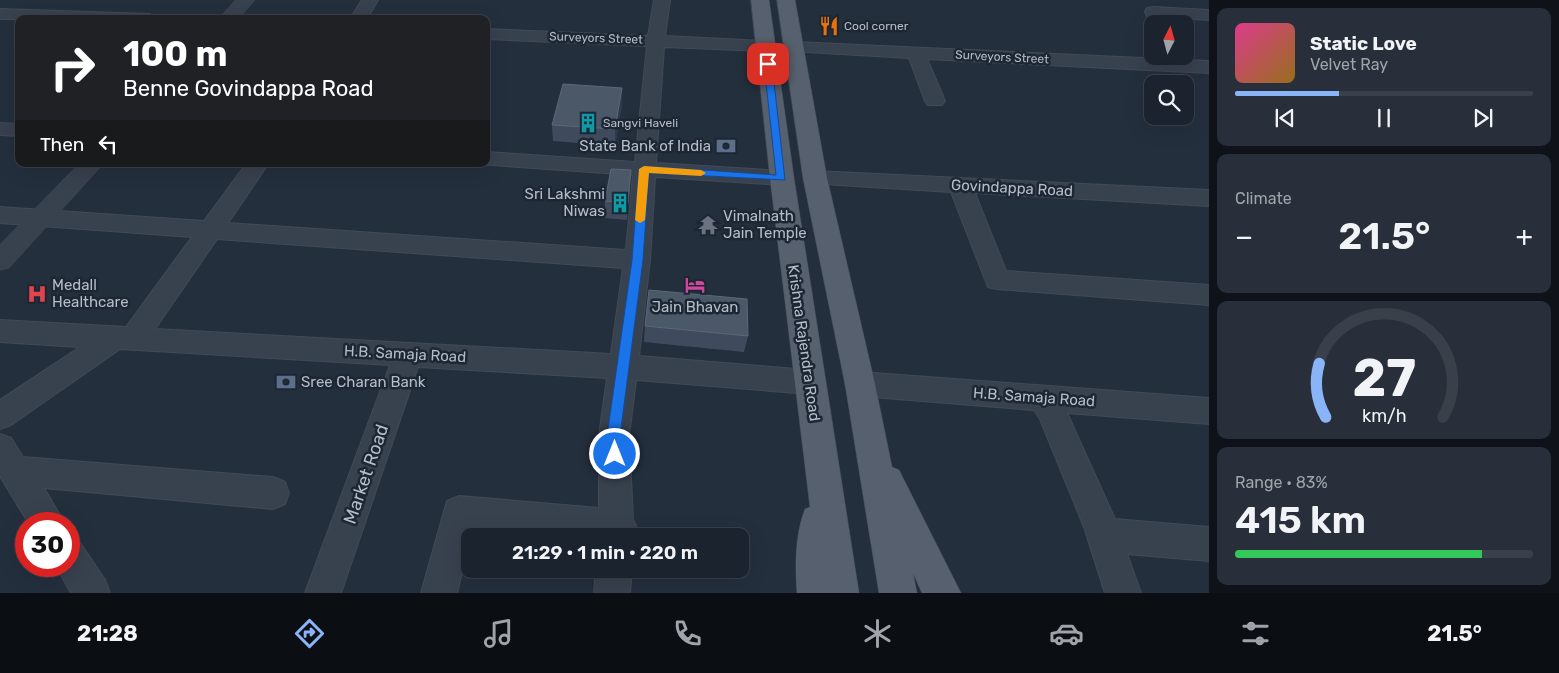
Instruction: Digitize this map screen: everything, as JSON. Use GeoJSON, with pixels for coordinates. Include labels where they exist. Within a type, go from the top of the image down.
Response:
{"type":"FeatureCollection","features":[{"type":"Feature","properties":{"kind":"main road","name":"Krishna Rajendra Road"},"geometry":{"type":"LineString","coordinates":[[760,0],[822,477]]}},
{"type":"Feature","properties":{"kind":"main road"},"geometry":{"type":"LineString","coordinates":[[786,0],[815,178],[860,384],[898,593]]}},
{"type":"Feature","properties":{"kind":"main road"},"geometry":{"type":"LineString","coordinates":[[873,453],[942,593]]}},
{"type":"Feature","properties":{"kind":"main road"},"geometry":{"type":"LineString","coordinates":[[816,593],[814,571],[822,477]]}},
{"type":"Feature","properties":{"kind":"main road"},"geometry":{"type":"LineString","coordinates":[[822,477],[840,593]]}},
{"type":"Feature","properties":{"kind":"street"},"geometry":{"type":"LineString","coordinates":[[232,15],[246,0]]}},
{"type":"Feature","properties":{"kind":"street"},"geometry":{"type":"LineString","coordinates":[[361,15],[370,0]]}},
{"type":"Feature","properties":{"kind":"street"},"geometry":{"type":"LineString","coordinates":[[618,528],[614,436],[637,260],[656,41],[662,0]]}},
{"type":"Feature","properties":{"kind":"street"},"geometry":{"type":"LineString","coordinates":[[1153,12],[1209,15]]}},
{"type":"Feature","properties":{"kind":"street"},"geometry":{"type":"LineString","coordinates":[[0,14],[30,15]]}},
{"type":"Feature","properties":{"kind":"street","name":"Surveyors Street"},"geometry":{"type":"LineString","coordinates":[[490,34],[766,46]]}},
{"type":"Feature","properties":{"kind":"street","name":"Surveyors Street"},"geometry":{"type":"LineString","coordinates":[[795,47],[1206,70]]}},
{"type":"Feature","properties":{"kind":"street"},"geometry":{"type":"LineString","coordinates":[[916,53],[936,101]]}},
{"type":"Feature","properties":{"kind":"street"},"geometry":{"type":"LineString","coordinates":[[1194,57],[1206,70]]}},
{"type":"Feature","properties":{"kind":"street"},"geometry":{"type":"LineString","coordinates":[[0,129],[15,130]]}},
{"type":"Feature","properties":{"kind":"street"},"geometry":{"type":"LineString","coordinates":[[490,159],[782,178]]}},
{"type":"Feature","properties":{"kind":"street"},"geometry":{"type":"LineString","coordinates":[[0,261],[89,167]]}},
{"type":"Feature","properties":{"kind":"street"},"geometry":{"type":"LineString","coordinates":[[0,416],[124,338],[210,230],[255,167]]}},
{"type":"Feature","properties":{"kind":"street","name":"Govindappa Road"},"geometry":{"type":"LineString","coordinates":[[815,178],[1209,198]]}},
{"type":"Feature","properties":{"kind":"street"},"geometry":{"type":"LineString","coordinates":[[960,185],[997,280],[1209,296]]}},
{"type":"Feature","properties":{"kind":"street"},"geometry":{"type":"LineString","coordinates":[[0,215],[637,260]]}},
{"type":"Feature","properties":{"kind":"street","name":"H.B. Samaja Road"},"geometry":{"type":"LineString","coordinates":[[0,331],[624,367],[809,382]]}},
{"type":"Feature","properties":{"kind":"street","name":"Market Road"},"geometry":{"type":"LineString","coordinates":[[323,593],[408,354]]}},
{"type":"Feature","properties":{"kind":"street","name":"H.B. Samaja Road"},"geometry":{"type":"LineString","coordinates":[[860,384],[1209,411]]}},
{"type":"Feature","properties":{"kind":"street"},"geometry":{"type":"LineString","coordinates":[[1042,398],[1052,412],[1104,535],[1124,593]]}},
{"type":"Feature","properties":{"kind":"street"},"geometry":{"type":"LineString","coordinates":[[7,460],[273,493]]}},
{"type":"Feature","properties":{"kind":"street"},"geometry":{"type":"LineString","coordinates":[[7,460],[40,512]]}},
{"type":"Feature","properties":{"kind":"street"},"geometry":{"type":"LineString","coordinates":[[439,593],[459,512],[593,528]]}},
{"type":"Feature","properties":{"kind":"street"},"geometry":{"type":"LineString","coordinates":[[1104,535],[1209,544]]}},
{"type":"Feature","properties":{"kind":"street"},"geometry":{"type":"LineString","coordinates":[[80,574],[92,593]]}},
{"type":"Feature","properties":{"kind":"street"},"geometry":{"type":"LineString","coordinates":[[612,593],[613,578]]}},
{"type":"Feature","properties":{"kind":"building"},"geometry":{"type":"Polygon","coordinates":[[[563,84],[622,88],[615,129],[552,125],[563,84]]]}},
{"type":"Feature","properties":{"kind":"building"},"geometry":{"type":"Polygon","coordinates":[[[611,169],[631,170],[628,203],[605,201],[611,169]]]}},
{"type":"Feature","properties":{"kind":"building"},"geometry":{"type":"Polygon","coordinates":[[[649,290],[747,299],[748,336],[645,326],[649,290]]]}},
{"type":"Feature","properties":{"kind":"slow traffic"},"geometry":{"type":"LineString","coordinates":[[640,220],[644,169],[701,173]]}},
{"type":"Feature","properties":{"kind":"place","name":"Cool corner"},"geometry":{"type":"Point","coordinates":[829,26]}},
{"type":"Feature","properties":{"kind":"place","name":"Sangvi Haveli"},"geometry":{"type":"Point","coordinates":[588,123]}},
{"type":"Feature","properties":{"kind":"place","name":"State Bank of India"},"geometry":{"type":"Point","coordinates":[726,146]}},
{"type":"Feature","properties":{"kind":"place","name":"Sri Lakshmi Niwas"},"geometry":{"type":"Point","coordinates":[620,203]}},
{"type":"Feature","properties":{"kind":"place","name":"Vimalnath Jain Temple"},"geometry":{"type":"Point","coordinates":[708,225]}},
{"type":"Feature","properties":{"kind":"place","name":"Jain Bhavan"},"geometry":{"type":"Point","coordinates":[695,285]}},
{"type":"Feature","properties":{"kind":"place","name":"Medall Healthcare"},"geometry":{"type":"Point","coordinates":[37,294]}},
{"type":"Feature","properties":{"kind":"place","name":"Sree Charan Bank"},"geometry":{"type":"Point","coordinates":[286,382]}},
{"type":"Feature","properties":{"kind":"route"},"geometry":{"type":"LineString","coordinates":[[615,454],[614,436],[637,260],[644,169],[782,178],[768,64]]}}]}
